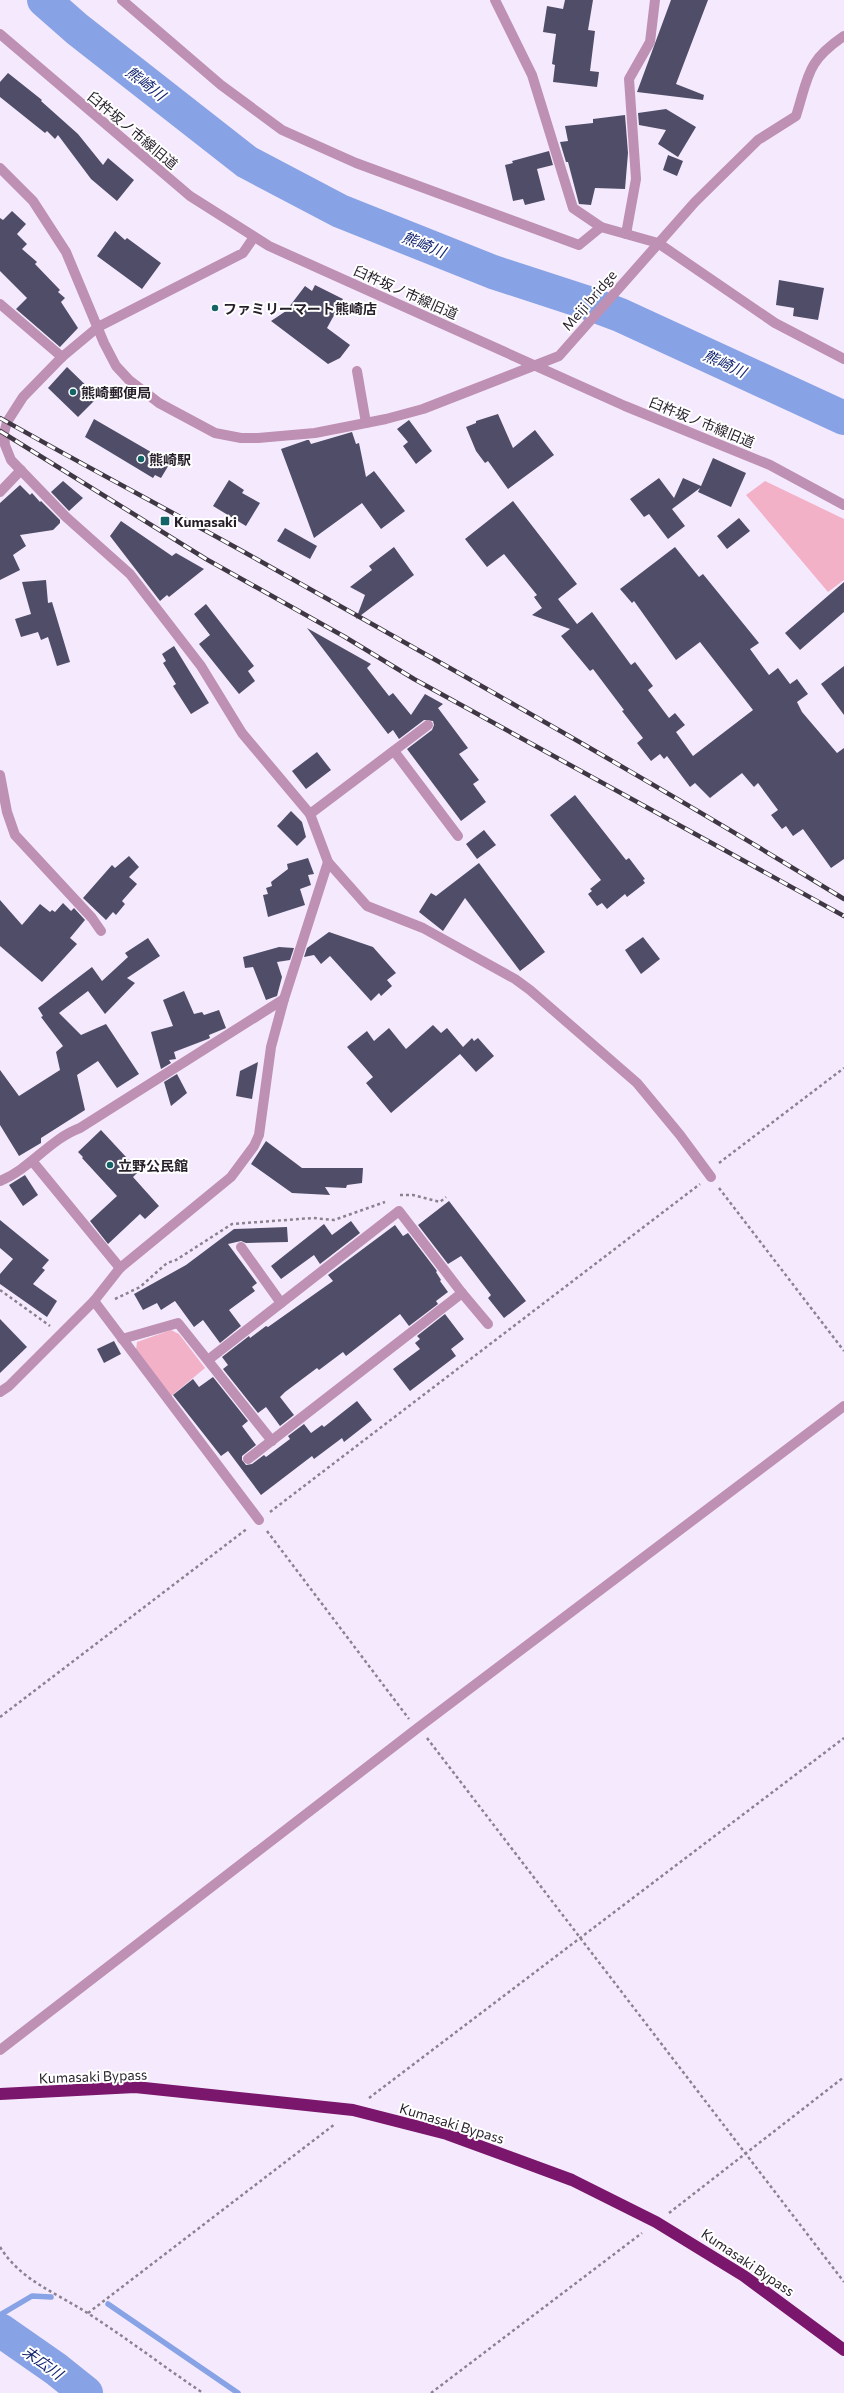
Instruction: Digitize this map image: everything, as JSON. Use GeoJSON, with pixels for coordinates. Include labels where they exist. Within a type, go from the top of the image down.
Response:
{"type":"FeatureCollection","features":[{"type":"Feature","properties":{"kind":"highway","name":"Kumasaki Bypass"},"geometry":{"type":"LineString","coordinates":[[0,2094],[135,2087],[353,2110],[447,2134],[572,2180],[656,2222],[744,2276],[844,2350]]}},
{"type":"Feature","properties":{"kind":"street"},"geometry":{"type":"LineString","coordinates":[[122,0],[221,86],[282,130],[303,140],[356,164],[580,245],[601,227]]}},
{"type":"Feature","properties":{"kind":"street"},"geometry":{"type":"LineString","coordinates":[[495,0],[532,75],[573,208],[601,227],[658,244],[775,323],[844,359]]}},
{"type":"Feature","properties":{"kind":"street"},"geometry":{"type":"LineString","coordinates":[[626,234],[636,179],[629,80],[650,42],[655,0]]}},
{"type":"Feature","properties":{"kind":"street","name":"臼杵坂ノ市線旧道"},"geometry":{"type":"LineString","coordinates":[[0,34],[190,196],[269,246],[625,406],[770,465],[844,505]]}},
{"type":"Feature","properties":{"kind":"street","name":"Meiji bridge"},"geometry":{"type":"LineString","coordinates":[[538,366],[559,356],[695,202],[758,140],[796,116],[809,70],[824,49],[844,36]]}},
{"type":"Feature","properties":{"kind":"street"},"geometry":{"type":"LineString","coordinates":[[0,168],[33,201],[66,252],[116,366],[130,380],[159,403],[215,433],[241,438],[315,433],[365,418],[423,409],[538,366]]}},
{"type":"Feature","properties":{"kind":"street"},"geometry":{"type":"LineString","coordinates":[[254,237],[243,253],[98,327],[62,357],[23,397],[8,422],[4,433],[5,445],[11,460],[66,517],[130,574],[201,666],[242,732],[310,814],[328,862],[367,906],[423,928],[515,979],[530,990],[637,1083],[680,1135],[709,1175]]}},
{"type":"Feature","properties":{"kind":"street"},"geometry":{"type":"LineString","coordinates":[[0,304],[62,357]]}},
{"type":"Feature","properties":{"kind":"street"},"geometry":{"type":"LineString","coordinates":[[357,371],[365,418]]}},
{"type":"Feature","properties":{"kind":"street"},"geometry":{"type":"LineString","coordinates":[[0,492],[21,470]]}},
{"type":"Feature","properties":{"kind":"street"},"geometry":{"type":"LineString","coordinates":[[310,814],[428,725]]}},
{"type":"Feature","properties":{"kind":"street"},"geometry":{"type":"LineString","coordinates":[[394,751],[458,836]]}},
{"type":"Feature","properties":{"kind":"street"},"geometry":{"type":"LineString","coordinates":[[0,775],[7,812],[15,835],[92,918],[101,931]]}},
{"type":"Feature","properties":{"kind":"street"},"geometry":{"type":"LineString","coordinates":[[0,1392],[9,1386],[61,1332],[96,1304],[120,1268],[231,1177],[254,1146],[259,1135],[271,1047],[284,999],[328,862]]}},
{"type":"Feature","properties":{"kind":"street"},"geometry":{"type":"LineString","coordinates":[[0,1181],[33,1162],[70,1132],[80,1128],[154,1083],[284,999]]}},
{"type":"Feature","properties":{"kind":"street"},"geometry":{"type":"LineString","coordinates":[[33,1162],[120,1268]]}},
{"type":"Feature","properties":{"kind":"street"},"geometry":{"type":"LineString","coordinates":[[208,1360],[399,1211],[462,1293],[488,1324]]}},
{"type":"Feature","properties":{"kind":"street"},"geometry":{"type":"LineString","coordinates":[[241,1247],[281,1303]]}},
{"type":"Feature","properties":{"kind":"street"},"geometry":{"type":"LineString","coordinates":[[248,1459],[462,1293]]}},
{"type":"Feature","properties":{"kind":"street"},"geometry":{"type":"LineString","coordinates":[[96,1304],[259,1520]]}},
{"type":"Feature","properties":{"kind":"street"},"geometry":{"type":"LineString","coordinates":[[122,1339],[178,1323],[272,1441]]}},
{"type":"Feature","properties":{"kind":"street"},"geometry":{"type":"LineString","coordinates":[[0,2050],[419,1727],[844,1406]]}},
{"type":"Feature","properties":{"kind":"path"},"geometry":{"type":"LineString","coordinates":[[0,1717],[709,1175],[844,1068]]}},
{"type":"Feature","properties":{"kind":"path"},"geometry":{"type":"LineString","coordinates":[[709,1175],[844,1351]]}},
{"type":"Feature","properties":{"kind":"path"},"geometry":{"type":"LineString","coordinates":[[396,1197],[413,1195],[440,1202],[446,1197]]}},
{"type":"Feature","properties":{"kind":"path"},"geometry":{"type":"LineString","coordinates":[[96,1304],[140,1288],[167,1263],[176,1260],[232,1224],[313,1218],[334,1220],[391,1199]]}},
{"type":"Feature","properties":{"kind":"path"},"geometry":{"type":"LineString","coordinates":[[0,1290],[61,1332]]}},
{"type":"Feature","properties":{"kind":"path"},"geometry":{"type":"LineString","coordinates":[[259,1520],[414,1725],[419,1727],[582,1938],[844,2282]]}},
{"type":"Feature","properties":{"kind":"path"},"geometry":{"type":"LineString","coordinates":[[88,2313],[844,1738]]}},
{"type":"Feature","properties":{"kind":"path"},"geometry":{"type":"LineString","coordinates":[[431,2393],[844,2077]]}},
{"type":"Feature","properties":{"kind":"path"},"geometry":{"type":"LineString","coordinates":[[0,2247],[13,2266],[27,2278],[88,2313],[202,2393]]}},
{"type":"Feature","properties":{"kind":"shaded area"},"geometry":{"type":"Polygon","coordinates":[[[765,481],[844,519],[844,580],[828,592],[746,495],[765,481]]]}},
{"type":"Feature","properties":{"kind":"shaded area"},"geometry":{"type":"Polygon","coordinates":[[[171,1330],[179,1334],[205,1368],[170,1397],[136,1350],[137,1342],[171,1330]]]}},
{"type":"Feature","properties":{"kind":"building"},"geometry":{"type":"Polygon","coordinates":[[[565,0],[593,0],[588,30],[595,31],[590,71],[599,72],[597,87],[553,82],[555,65],[552,64],[556,34],[543,32],[547,6],[563,9],[565,0]]]}},
{"type":"Feature","properties":{"kind":"building"},"geometry":{"type":"Polygon","coordinates":[[[671,0],[708,0],[676,84],[704,95],[703,100],[637,92],[671,0]]]}},
{"type":"Feature","properties":{"kind":"building"},"geometry":{"type":"Polygon","coordinates":[[[8,73],[42,100],[41,101],[78,134],[103,165],[108,158],[134,180],[117,201],[91,179],[58,135],[55,139],[47,131],[45,133],[0,97],[0,82],[8,73]]]}},
{"type":"Feature","properties":{"kind":"building"},"geometry":{"type":"Polygon","coordinates":[[[666,109],[696,127],[678,157],[658,144],[666,130],[639,125],[638,113],[666,109]]]}},
{"type":"Feature","properties":{"kind":"building"},"geometry":{"type":"Polygon","coordinates":[[[625,115],[628,153],[625,189],[595,188],[591,205],[579,204],[568,162],[566,162],[560,142],[568,141],[565,126],[593,123],[593,119],[625,115]]]}},
{"type":"Feature","properties":{"kind":"building"},"geometry":{"type":"Polygon","coordinates":[[[549,151],[553,165],[537,169],[545,200],[525,205],[523,199],[513,201],[505,165],[513,163],[512,161],[549,151]]]}},
{"type":"Feature","properties":{"kind":"building"},"geometry":{"type":"Polygon","coordinates":[[[668,155],[683,161],[677,176],[663,170],[668,155]]]}},
{"type":"Feature","properties":{"kind":"building"},"geometry":{"type":"Polygon","coordinates":[[[12,211],[26,224],[17,234],[27,244],[22,249],[37,262],[35,264],[60,290],[58,292],[65,298],[61,302],[78,328],[60,347],[16,309],[27,298],[0,271],[0,218],[3,220],[12,211]]]}},
{"type":"Feature","properties":{"kind":"building"},"geometry":{"type":"Polygon","coordinates":[[[115,231],[125,240],[127,238],[161,263],[142,289],[97,256],[115,231]]]}},
{"type":"Feature","properties":{"kind":"building"},"geometry":{"type":"Polygon","coordinates":[[[779,280],[824,288],[818,320],[793,316],[794,308],[776,305],[779,280]]]}},
{"type":"Feature","properties":{"kind":"building"},"geometry":{"type":"Polygon","coordinates":[[[315,285],[343,299],[327,328],[350,345],[340,358],[328,364],[271,321],[286,311],[305,286],[312,291],[315,285]]]}},
{"type":"Feature","properties":{"kind":"building","name":"熊崎郵便局"},"geometry":{"type":"Polygon","coordinates":[[[67,367],[98,397],[78,417],[48,388],[67,367]]]}},
{"type":"Feature","properties":{"kind":"building"},"geometry":{"type":"Polygon","coordinates":[[[498,414],[513,448],[535,430],[554,455],[508,489],[488,461],[485,463],[476,451],[466,427],[476,423],[476,421],[498,414]]]}},
{"type":"Feature","properties":{"kind":"building"},"geometry":{"type":"Polygon","coordinates":[[[94,419],[170,463],[161,478],[155,475],[153,478],[85,437],[94,419]]]}},
{"type":"Feature","properties":{"kind":"building"},"geometry":{"type":"Polygon","coordinates":[[[409,420],[432,451],[416,464],[403,446],[408,442],[397,429],[409,420]]]}},
{"type":"Feature","properties":{"kind":"building"},"geometry":{"type":"Polygon","coordinates":[[[352,432],[356,444],[359,443],[366,477],[374,471],[405,511],[381,529],[362,503],[314,538],[281,449],[307,440],[309,440],[311,444],[352,432]]]}},
{"type":"Feature","properties":{"kind":"building"},"geometry":{"type":"Polygon","coordinates":[[[713,458],[746,473],[731,507],[698,492],[700,488],[672,509],[685,526],[668,539],[649,514],[644,517],[630,499],[659,478],[674,498],[683,478],[701,486],[713,458]]]}},
{"type":"Feature","properties":{"kind":"building"},"geometry":{"type":"Polygon","coordinates":[[[229,480],[244,490],[242,493],[260,503],[246,526],[213,506],[229,480]]]}},
{"type":"Feature","properties":{"kind":"building"},"geometry":{"type":"Polygon","coordinates":[[[63,481],[83,498],[69,511],[51,492],[63,481]]]}},
{"type":"Feature","properties":{"kind":"building"},"geometry":{"type":"Polygon","coordinates":[[[20,485],[30,495],[32,493],[40,502],[41,501],[60,520],[60,523],[53,530],[20,535],[26,546],[13,555],[20,570],[0,580],[0,503],[20,485]]]}},
{"type":"Feature","properties":{"kind":"building"},"geometry":{"type":"Polygon","coordinates":[[[513,501],[577,584],[558,599],[577,624],[592,612],[631,665],[635,662],[653,686],[648,690],[669,718],[675,713],[685,725],[676,732],[693,756],[753,710],[700,642],[676,660],[634,601],[632,603],[620,589],[675,547],[699,577],[703,574],[759,643],[750,649],[769,675],[778,668],[790,684],[797,679],[808,694],[797,702],[802,712],[837,753],[844,748],[844,859],[831,868],[803,829],[793,836],[786,826],[782,829],[771,815],[778,810],[758,783],[754,787],[742,773],[710,798],[695,783],[690,787],[667,756],[664,759],[660,754],[651,761],[637,743],[643,738],[622,711],[624,710],[593,669],[590,671],[561,636],[570,629],[532,615],[542,608],[534,597],[537,595],[504,554],[487,567],[465,539],[513,501]]]}},
{"type":"Feature","properties":{"kind":"building"},"geometry":{"type":"Polygon","coordinates":[[[739,518],[750,531],[727,549],[717,536],[739,518]]]}},
{"type":"Feature","properties":{"kind":"building"},"geometry":{"type":"Polygon","coordinates":[[[121,521],[172,556],[176,553],[204,569],[169,597],[167,595],[160,601],[110,536],[121,521]]]}},
{"type":"Feature","properties":{"kind":"building"},"geometry":{"type":"Polygon","coordinates":[[[285,528],[317,546],[310,559],[277,541],[285,528]]]}},
{"type":"Feature","properties":{"kind":"building"},"geometry":{"type":"Polygon","coordinates":[[[394,547],[414,575],[356,619],[365,595],[350,587],[372,570],[369,566],[394,547]]]}},
{"type":"Feature","properties":{"kind":"building"},"geometry":{"type":"Polygon","coordinates":[[[46,580],[48,603],[52,602],[70,662],[57,666],[48,637],[41,640],[38,632],[21,637],[15,619],[31,614],[22,582],[46,580]]]}},
{"type":"Feature","properties":{"kind":"building"},"geometry":{"type":"Polygon","coordinates":[[[844,582],[844,612],[800,650],[785,633],[844,582]]]}},
{"type":"Feature","properties":{"kind":"building"},"geometry":{"type":"Polygon","coordinates":[[[206,604],[254,666],[248,671],[255,681],[239,694],[199,644],[210,635],[194,614],[206,604]]]}},
{"type":"Feature","properties":{"kind":"building"},"geometry":{"type":"Polygon","coordinates":[[[307,628],[371,664],[367,668],[389,696],[393,693],[411,715],[425,694],[443,704],[438,708],[468,748],[459,754],[479,780],[473,784],[486,802],[461,821],[407,749],[432,730],[434,725],[433,721],[424,720],[399,739],[393,730],[388,734],[307,628]]]}},
{"type":"Feature","properties":{"kind":"building"},"geometry":{"type":"Polygon","coordinates":[[[174,646],[209,703],[191,714],[173,686],[176,684],[163,663],[166,661],[162,654],[174,646]]]}},
{"type":"Feature","properties":{"kind":"building"},"geometry":{"type":"Polygon","coordinates":[[[844,666],[844,715],[821,684],[844,666]]]}},
{"type":"Feature","properties":{"kind":"building"},"geometry":{"type":"Polygon","coordinates":[[[317,752],[331,770],[306,789],[292,771],[317,752]]]}},
{"type":"Feature","properties":{"kind":"building"},"geometry":{"type":"Polygon","coordinates":[[[575,795],[626,860],[629,858],[645,879],[643,880],[645,883],[627,897],[625,894],[607,909],[602,903],[597,906],[588,894],[592,891],[590,889],[601,880],[550,815],[575,795]]]}},
{"type":"Feature","properties":{"kind":"building"},"geometry":{"type":"Polygon","coordinates":[[[291,811],[302,822],[306,837],[297,846],[277,826],[291,811]]]}},
{"type":"Feature","properties":{"kind":"building"},"geometry":{"type":"Polygon","coordinates":[[[484,830],[496,845],[477,859],[466,844],[484,830]]]}},
{"type":"Feature","properties":{"kind":"building"},"geometry":{"type":"Polygon","coordinates":[[[129,856],[139,867],[129,877],[137,884],[122,901],[125,904],[116,915],[113,912],[106,920],[83,898],[112,865],[115,868],[129,856]]]}},
{"type":"Feature","properties":{"kind":"building"},"geometry":{"type":"Polygon","coordinates":[[[308,858],[314,874],[308,875],[311,885],[300,889],[305,905],[268,917],[263,895],[268,894],[266,888],[272,886],[271,882],[288,869],[287,864],[308,858]]]}},
{"type":"Feature","properties":{"kind":"building"},"geometry":{"type":"Polygon","coordinates":[[[479,863],[545,952],[520,971],[465,898],[443,931],[419,912],[431,893],[436,896],[479,863]]]}},
{"type":"Feature","properties":{"kind":"building"},"geometry":{"type":"Polygon","coordinates":[[[0,900],[22,925],[40,904],[50,912],[52,910],[55,912],[63,903],[71,911],[74,908],[85,920],[70,938],[77,944],[42,982],[0,946],[0,900]]]}},
{"type":"Feature","properties":{"kind":"building"},"geometry":{"type":"Polygon","coordinates":[[[329,932],[373,947],[396,973],[387,980],[392,986],[381,996],[379,993],[371,1001],[330,956],[321,964],[314,955],[304,957],[307,948],[329,932]]]}},
{"type":"Feature","properties":{"kind":"building"},"geometry":{"type":"Polygon","coordinates":[[[643,937],[660,959],[641,974],[625,950],[643,937]]]}},
{"type":"Feature","properties":{"kind":"building"},"geometry":{"type":"Polygon","coordinates":[[[148,938],[160,956],[127,978],[135,983],[105,1014],[88,991],[59,1013],[81,1035],[106,1024],[139,1074],[117,1088],[98,1061],[77,1075],[85,1110],[41,1138],[41,1143],[19,1156],[0,1125],[0,1070],[19,1096],[60,1070],[56,1052],[63,1046],[41,1017],[43,1016],[38,1008],[92,967],[102,981],[128,957],[125,953],[148,938]]]}},
{"type":"Feature","properties":{"kind":"building"},"geometry":{"type":"Polygon","coordinates":[[[279,947],[294,948],[290,960],[277,962],[282,977],[277,996],[266,1000],[253,967],[245,968],[243,957],[279,947]]]}},
{"type":"Feature","properties":{"kind":"building"},"geometry":{"type":"Polygon","coordinates":[[[184,991],[194,1014],[202,1012],[204,1015],[219,1010],[226,1028],[209,1035],[210,1038],[208,1039],[174,1052],[176,1059],[169,1060],[171,1063],[161,1069],[151,1032],[173,1026],[163,1000],[184,991]]]}},
{"type":"Feature","properties":{"kind":"building"},"geometry":{"type":"Polygon","coordinates":[[[433,1025],[441,1033],[447,1028],[463,1047],[472,1038],[474,1041],[478,1038],[494,1056],[476,1072],[460,1054],[391,1113],[366,1083],[373,1077],[347,1047],[367,1031],[374,1041],[389,1028],[406,1049],[433,1025]]]}},
{"type":"Feature","properties":{"kind":"building"},"geometry":{"type":"Polygon","coordinates":[[[258,1062],[252,1099],[236,1096],[240,1071],[258,1062]]]}},
{"type":"Feature","properties":{"kind":"building"},"geometry":{"type":"Polygon","coordinates":[[[177,1074],[187,1093],[171,1106],[164,1082],[177,1074]]]}},
{"type":"Feature","properties":{"kind":"building"},"geometry":{"type":"Polygon","coordinates":[[[101,1130],[139,1171],[133,1177],[159,1206],[145,1219],[140,1214],[108,1244],[90,1221],[117,1196],[78,1152],[101,1130]]]}},
{"type":"Feature","properties":{"kind":"building"},"geometry":{"type":"Polygon","coordinates":[[[266,1141],[302,1168],[363,1168],[362,1183],[347,1185],[346,1188],[325,1187],[330,1195],[292,1193],[251,1164],[266,1141]]]}},
{"type":"Feature","properties":{"kind":"building"},"geometry":{"type":"Polygon","coordinates":[[[25,1175],[38,1195],[23,1206],[9,1185],[25,1175]]]}},
{"type":"Feature","properties":{"kind":"building"},"geometry":{"type":"Polygon","coordinates":[[[449,1201],[526,1301],[504,1318],[488,1298],[491,1295],[461,1256],[448,1264],[418,1225],[449,1201]]]}},
{"type":"Feature","properties":{"kind":"building"},"geometry":{"type":"Polygon","coordinates":[[[0,1220],[49,1260],[42,1268],[45,1270],[33,1284],[57,1301],[47,1317],[0,1284],[0,1274],[13,1259],[0,1248],[0,1220]]]}},
{"type":"Feature","properties":{"kind":"building"},"geometry":{"type":"Polygon","coordinates":[[[351,1221],[360,1233],[320,1264],[314,1255],[281,1279],[271,1266],[324,1224],[332,1235],[351,1221]]]}},
{"type":"Feature","properties":{"kind":"building"},"geometry":{"type":"Polygon","coordinates":[[[395,1225],[403,1236],[408,1233],[437,1271],[436,1272],[441,1280],[440,1281],[448,1292],[436,1301],[438,1304],[409,1326],[400,1314],[346,1356],[343,1352],[319,1370],[317,1368],[285,1392],[280,1397],[294,1415],[280,1426],[266,1407],[258,1413],[223,1369],[228,1365],[222,1357],[249,1336],[250,1338],[266,1326],[268,1327],[333,1281],[328,1275],[395,1225]]]}},
{"type":"Feature","properties":{"kind":"building"},"geometry":{"type":"Polygon","coordinates":[[[287,1227],[288,1242],[246,1243],[241,1241],[228,1244],[257,1283],[252,1287],[255,1291],[229,1310],[241,1326],[220,1343],[203,1320],[194,1327],[175,1301],[161,1310],[157,1303],[143,1310],[134,1294],[186,1265],[234,1229],[287,1227]]]}},
{"type":"Feature","properties":{"kind":"building"},"geometry":{"type":"Polygon","coordinates":[[[445,1314],[464,1339],[451,1349],[456,1356],[410,1391],[393,1369],[420,1349],[415,1343],[420,1339],[417,1336],[445,1314]]]}},
{"type":"Feature","properties":{"kind":"building"},"geometry":{"type":"Polygon","coordinates":[[[0,1319],[27,1347],[0,1373],[0,1319]]]}},
{"type":"Feature","properties":{"kind":"building"},"geometry":{"type":"Polygon","coordinates":[[[114,1341],[121,1354],[104,1363],[97,1349],[114,1341]]]}},
{"type":"Feature","properties":{"kind":"building"},"geometry":{"type":"Polygon","coordinates":[[[213,1377],[248,1421],[242,1426],[256,1445],[242,1456],[242,1460],[246,1465],[252,1464],[264,1455],[266,1457],[290,1439],[288,1436],[304,1424],[311,1433],[322,1425],[324,1427],[357,1401],[372,1420],[344,1442],[342,1438],[314,1459],[312,1456],[261,1495],[228,1451],[221,1456],[173,1395],[193,1379],[199,1387],[213,1377]]]}},
{"type":"Feature","properties":{"kind":"waterway","name":"熊崎川"},"geometry":{"type":"LineString","coordinates":[[44,0],[77,29],[247,162],[340,211],[493,272],[620,315],[844,418]]}},
{"type":"Feature","properties":{"kind":"waterway"},"geometry":{"type":"LineString","coordinates":[[0,2315],[32,2296],[51,2297]]}},
{"type":"Feature","properties":{"kind":"waterway"},"geometry":{"type":"LineString","coordinates":[[108,2304],[238,2393]]}},
{"type":"Feature","properties":{"kind":"waterway","name":"末広川"},"geometry":{"type":"LineString","coordinates":[[0,2330],[56,2369],[86,2393]]}},
{"type":"Feature","properties":{"kind":"railway"},"geometry":{"type":"LineString","coordinates":[[0,418],[244,552],[621,766],[844,899]]}},
{"type":"Feature","properties":{"kind":"railway"},"geometry":{"type":"LineString","coordinates":[[0,431],[206,559],[345,637],[414,679],[844,916]]}},
{"type":"Feature","properties":{"kind":"place","name":"ファミリーマート熊崎店"},"geometry":{"type":"Point","coordinates":[215,308]}},
{"type":"Feature","properties":{"kind":"place","name":"熊崎郵便局"},"geometry":{"type":"Point","coordinates":[73,392]}},
{"type":"Feature","properties":{"kind":"place","name":"熊崎駅"},"geometry":{"type":"Point","coordinates":[141,459]}},
{"type":"Feature","properties":{"kind":"place","name":"Kumasaki"},"geometry":{"type":"Point","coordinates":[165,521]}},
{"type":"Feature","properties":{"kind":"place","name":"立野公民館"},"geometry":{"type":"Point","coordinates":[110,1165]}}]}
